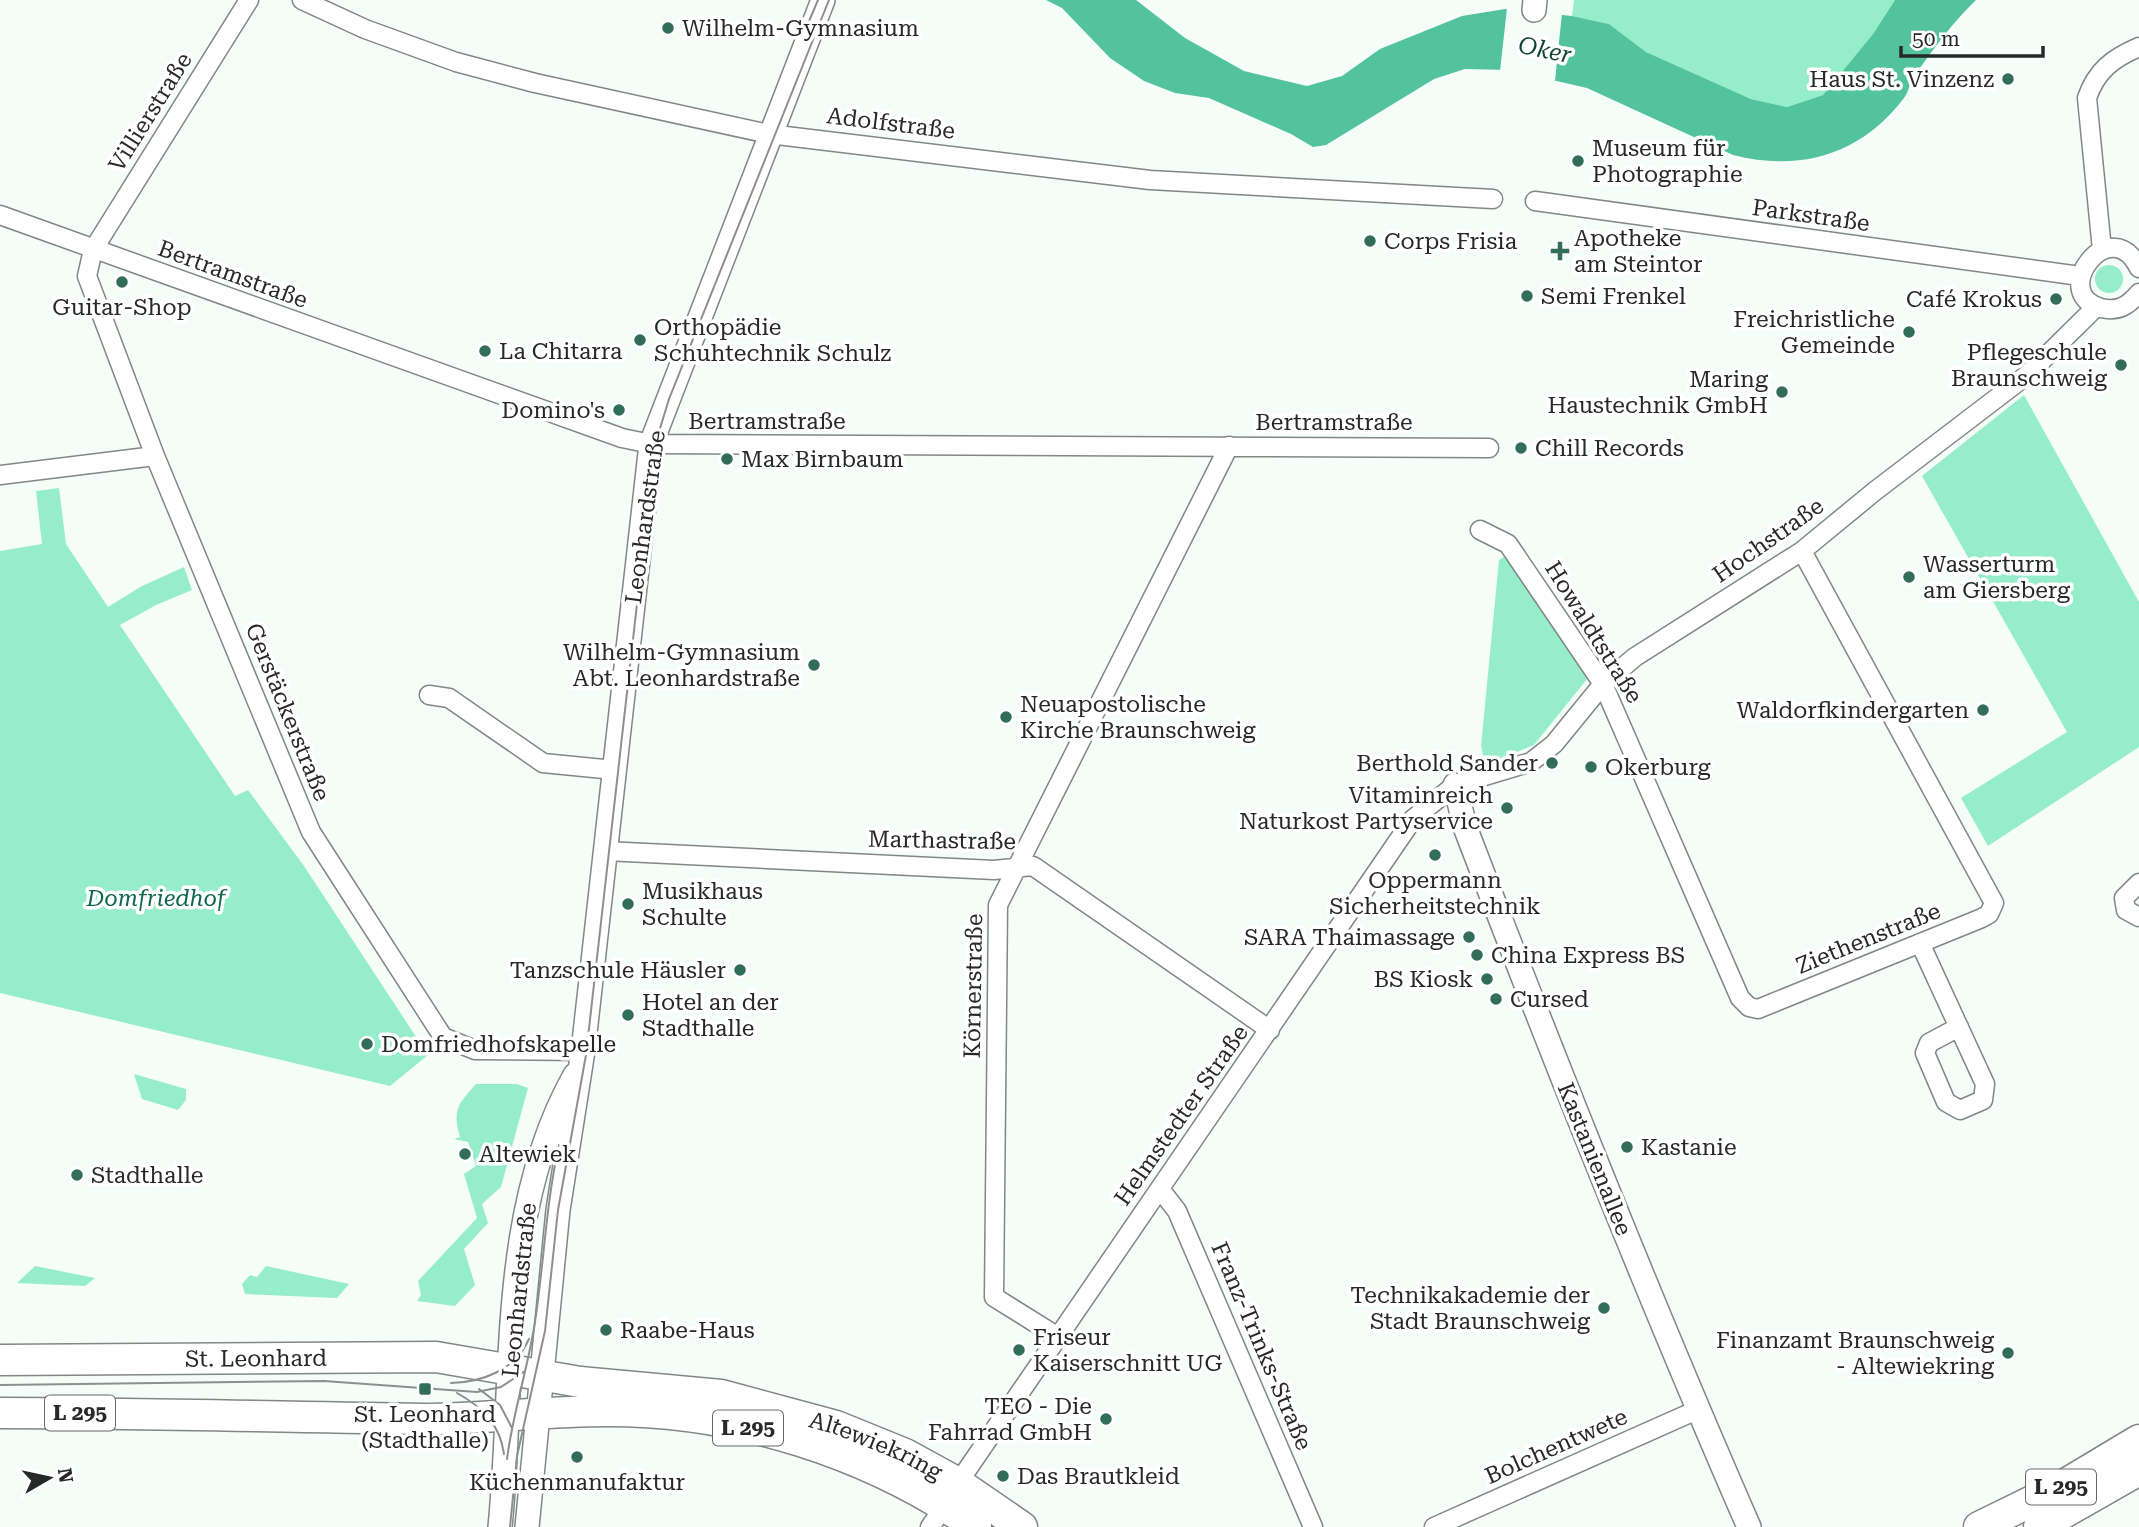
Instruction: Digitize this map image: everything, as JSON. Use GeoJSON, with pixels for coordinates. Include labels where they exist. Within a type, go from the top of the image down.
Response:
{"type":"FeatureCollection","features":[{"type":"Feature","properties":{"kind":"main road","name":"St. Leonhard"},"geometry":{"type":"LineString","coordinates":[[0,1360],[436,1357],[509,1370]]}},
{"type":"Feature","properties":{"kind":"main road","name":"Altewiekring"},"geometry":{"type":"LineString","coordinates":[[509,1370],[607,1386],[721,1395],[851,1432],[905,1454],[944,1505],[1023,1527]]}},
{"type":"Feature","properties":{"kind":"main road","name":"Altewiekring"},"geometry":{"type":"LineString","coordinates":[[506,1416],[630,1412],[740,1426],[844,1457],[892,1477],[944,1505],[976,1527]]}},
{"type":"Feature","properties":{"kind":"main road","name":"L 295"},"geometry":{"type":"LineString","coordinates":[[0,1413],[433,1419],[506,1416]]}},
{"type":"Feature","properties":{"kind":"main road","name":"L 295"},"geometry":{"type":"LineString","coordinates":[[1979,1527],[2049,1493],[2139,1440]]}},
{"type":"Feature","properties":{"kind":"main road","name":"L 295"},"geometry":{"type":"LineString","coordinates":[[2039,1527],[2071,1520],[2139,1470]]}},
{"type":"Feature","properties":{"kind":"street","name":"Villierstraße"},"geometry":{"type":"LineString","coordinates":[[93,250],[249,0]]}},
{"type":"Feature","properties":{"kind":"street","name":"Adolfstraße"},"geometry":{"type":"LineString","coordinates":[[302,0],[365,29],[456,62],[536,83],[769,134],[1150,180],[1493,199]]}},
{"type":"Feature","properties":{"kind":"street","name":"Leonhardstraße"},"geometry":{"type":"LineString","coordinates":[[527,1527],[558,1210],[582,1057],[651,444],[823,0]]}},
{"type":"Feature","properties":{"kind":"street"},"geometry":{"type":"LineString","coordinates":[[2102,250],[2087,98],[2093,79],[2106,66],[2139,47]]}},
{"type":"Feature","properties":{"kind":"street","name":"Parkstraße"},"geometry":{"type":"LineString","coordinates":[[1535,201],[2080,276]]}},
{"type":"Feature","properties":{"kind":"street","name":"Bertramstraße"},"geometry":{"type":"LineString","coordinates":[[0,215],[622,438],[651,444],[1489,448]]}},
{"type":"Feature","properties":{"kind":"street"},"geometry":{"type":"LineString","coordinates":[[2139,266],[2129,254],[2116,249],[2102,250],[2084,265],[2080,276],[2081,288],[2096,307],[2112,310],[2120,308],[2128,305],[2139,293]]}},
{"type":"Feature","properties":{"kind":"street","name":"Gerstäckerstraße"},"geometry":{"type":"LineString","coordinates":[[93,250],[87,276],[155,456],[311,832],[430,1021],[443,1037],[475,1050],[582,1057]]}},
{"type":"Feature","properties":{"kind":"street","name":"Hochstraße"},"geometry":{"type":"LineString","coordinates":[[1455,785],[1531,762],[1554,744],[1603,684],[1635,657],[1802,551],[1875,491],[2027,375],[2096,307]]}},
{"type":"Feature","properties":{"kind":"street","name":"Körnerstraße"},"geometry":{"type":"LineString","coordinates":[[1058,1337],[994,1297],[998,905],[1229,446]]}},
{"type":"Feature","properties":{"kind":"street"},"geometry":{"type":"LineString","coordinates":[[0,475],[155,456]]}},
{"type":"Feature","properties":{"kind":"street","name":"Howaldtstraße"},"geometry":{"type":"LineString","coordinates":[[1480,530],[1508,544],[1603,684],[1740,998],[1749,1007]]}},
{"type":"Feature","properties":{"kind":"street","name":"Ziethenstraße"},"geometry":{"type":"LineString","coordinates":[[1749,1007],[1762,1009],[1989,914],[1993,897],[1802,551]]}},
{"type":"Feature","properties":{"kind":"street"},"geometry":{"type":"LineString","coordinates":[[429,695],[449,698],[544,763],[614,770]]}},
{"type":"Feature","properties":{"kind":"street","name":"Helmstedter Straße"},"geometry":{"type":"LineString","coordinates":[[944,1505],[1413,818],[1455,785]]}},
{"type":"Feature","properties":{"kind":"street","name":"Kastanienallee"},"geometry":{"type":"LineString","coordinates":[[1455,785],[1465,827],[1499,915],[1697,1410],[1749,1527]]}},
{"type":"Feature","properties":{"kind":"street","name":"Marthastraße"},"geometry":{"type":"LineString","coordinates":[[606,851],[1015,868],[1034,866],[1270,1030]]}},
{"type":"Feature","properties":{"kind":"street"},"geometry":{"type":"LineString","coordinates":[[2139,883],[2124,898],[2126,910],[2139,917]]}},
{"type":"Feature","properties":{"kind":"street"},"geometry":{"type":"LineString","coordinates":[[1920,943],[1959,1027],[1987,1090],[1979,1103],[1960,1111],[1946,1102],[1925,1053],[1928,1043],[1959,1027]]}},
{"type":"Feature","properties":{"kind":"street","name":"Leonhardstraße"},"geometry":{"type":"LineString","coordinates":[[500,1527],[513,1316],[529,1196],[549,1124],[582,1057]]}},
{"type":"Feature","properties":{"kind":"street","name":"Franz-Trinks-Straße"},"geometry":{"type":"LineString","coordinates":[[1160,1189],[1177,1211],[1313,1527]]}},
{"type":"Feature","properties":{"kind":"street","name":"Bolchentwete"},"geometry":{"type":"LineString","coordinates":[[1434,1527],[1697,1410]]}},
{"type":"Feature","properties":{"kind":"green space"},"geometry":{"type":"Polygon","coordinates":[[[1574,0],[1895,0],[1873,34],[1823,95],[1787,107],[1751,99],[1646,52],[1609,24],[1572,16],[1574,0]]]}},
{"type":"Feature","properties":{"kind":"green space"},"geometry":{"type":"Polygon","coordinates":[[[2109,265],[2119,269],[2123,279],[2119,289],[2109,293],[2099,289],[2095,279],[2099,269],[2109,265]]]}},
{"type":"Feature","properties":{"kind":"green space"},"geometry":{"type":"Polygon","coordinates":[[[2024,395],[2139,602],[2139,747],[1988,846],[1961,798],[2067,732],[1922,476],[2024,395]]]}},
{"type":"Feature","properties":{"kind":"green space","name":"Domfriedhof"},"geometry":{"type":"Polygon","coordinates":[[[59,488],[66,544],[108,607],[142,586],[184,567],[192,590],[156,605],[120,625],[235,796],[248,790],[304,866],[428,1055],[390,1086],[0,993],[0,551],[42,544],[36,491],[59,488]]]}},
{"type":"Feature","properties":{"kind":"green space"},"geometry":{"type":"Polygon","coordinates":[[[1506,556],[1587,679],[1534,745],[1495,761],[1483,755],[1481,746],[1499,560],[1506,556]]]}},
{"type":"Feature","properties":{"kind":"green space"},"geometry":{"type":"Polygon","coordinates":[[[134,1074],[186,1089],[186,1100],[178,1110],[142,1099],[134,1074]]]}},
{"type":"Feature","properties":{"kind":"green space"},"geometry":{"type":"Polygon","coordinates":[[[476,1084],[517,1084],[528,1088],[501,1187],[482,1204],[488,1223],[464,1249],[475,1285],[455,1306],[417,1301],[421,1295],[418,1281],[477,1218],[464,1174],[476,1166],[468,1142],[454,1139],[460,1137],[458,1108],[476,1084]]]}},
{"type":"Feature","properties":{"kind":"green space"},"geometry":{"type":"Polygon","coordinates":[[[35,1266],[95,1278],[85,1286],[17,1283],[35,1266]]]}},
{"type":"Feature","properties":{"kind":"green space"},"geometry":{"type":"Polygon","coordinates":[[[266,1266],[349,1284],[337,1298],[245,1294],[242,1284],[250,1275],[257,1277],[266,1266]]]}},
{"type":"Feature","properties":{"kind":"water","name":"Oker"},"geometry":{"type":"Polygon","coordinates":[[[1046,0],[1136,0],[1185,38],[1244,71],[1307,86],[1342,76],[1380,49],[1462,16],[1505,9],[1572,16],[1609,24],[1646,52],[1751,99],[1787,107],[1823,95],[1873,34],[1895,0],[1976,0],[1929,55],[1913,78],[1904,98],[1887,118],[1869,133],[1849,146],[1828,154],[1782,161],[1733,155],[1587,88],[1509,70],[1465,69],[1434,79],[1326,145],[1313,147],[1291,134],[1209,98],[1175,93],[1144,81],[1110,58],[1062,8],[1046,0]]]}},
{"type":"Feature","properties":{"kind":"pier"},"geometry":{"type":"Polygon","coordinates":[[[1507,8],[1562,13],[1555,81],[1500,71],[1507,8]]]}},
{"type":"Feature","properties":{"kind":"tram line"},"geometry":{"type":"LineString","coordinates":[[807,26],[818,0]]}},
{"type":"Feature","properties":{"kind":"tram line"},"geometry":{"type":"LineString","coordinates":[[510,1527],[517,1456],[545,1331],[558,1210],[586,1055],[655,445],[669,399],[829,0]]}},
{"type":"Feature","properties":{"kind":"tram line"},"geometry":{"type":"LineString","coordinates":[[507,1459],[535,1322],[559,1145]]}},
{"type":"Feature","properties":{"kind":"tram line"},"geometry":{"type":"LineString","coordinates":[[451,1383],[475,1380],[497,1372],[515,1359],[529,1339]]}},
{"type":"Feature","properties":{"kind":"tram line"},"geometry":{"type":"LineString","coordinates":[[0,1385],[324,1381],[477,1392],[501,1387],[525,1371]]}},
{"type":"Feature","properties":{"kind":"tram line"},"geometry":{"type":"LineString","coordinates":[[479,1389],[500,1405],[512,1428]]}},
{"type":"Feature","properties":{"kind":"tram line"},"geometry":{"type":"LineString","coordinates":[[457,1393],[474,1404],[494,1425],[504,1454]]}},
{"type":"Feature","properties":{"kind":"place","name":"Wilhelm-Gymnasium"},"geometry":{"type":"Point","coordinates":[668,28]}},
{"type":"Feature","properties":{"kind":"place","name":"Haus St. Vinzenz"},"geometry":{"type":"Point","coordinates":[2008,79]}},
{"type":"Feature","properties":{"kind":"place","name":"Museum für Photographie"},"geometry":{"type":"Point","coordinates":[1578,161]}},
{"type":"Feature","properties":{"kind":"place","name":"Corps Frisia"},"geometry":{"type":"Point","coordinates":[1370,241]}},
{"type":"Feature","properties":{"kind":"place","name":"Apotheke am Steintor"},"geometry":{"type":"Point","coordinates":[1560,251]}},
{"type":"Feature","properties":{"kind":"place","name":"Guitar-Shop"},"geometry":{"type":"Point","coordinates":[122,282]}},
{"type":"Feature","properties":{"kind":"place","name":"Semi Frenkel"},"geometry":{"type":"Point","coordinates":[1527,296]}},
{"type":"Feature","properties":{"kind":"place","name":"Café Krokus"},"geometry":{"type":"Point","coordinates":[2056,299]}},
{"type":"Feature","properties":{"kind":"place","name":"Freichristliche Gemeinde"},"geometry":{"type":"Point","coordinates":[1909,332]}},
{"type":"Feature","properties":{"kind":"place","name":"Orthopädie Schuhtechnik Schulz"},"geometry":{"type":"Point","coordinates":[640,340]}},
{"type":"Feature","properties":{"kind":"place","name":"La Chitarra"},"geometry":{"type":"Point","coordinates":[485,351]}},
{"type":"Feature","properties":{"kind":"place","name":"Pflegeschule Braunschweig"},"geometry":{"type":"Point","coordinates":[2121,365]}},
{"type":"Feature","properties":{"kind":"place","name":"Maring Haustechnik GmbH"},"geometry":{"type":"Point","coordinates":[1782,392]}},
{"type":"Feature","properties":{"kind":"place","name":"Domino's"},"geometry":{"type":"Point","coordinates":[619,410]}},
{"type":"Feature","properties":{"kind":"place","name":"Chill Records"},"geometry":{"type":"Point","coordinates":[1521,448]}},
{"type":"Feature","properties":{"kind":"place","name":"Max Birnbaum"},"geometry":{"type":"Point","coordinates":[727,459]}},
{"type":"Feature","properties":{"kind":"place","name":"Wasserturm am Giersberg"},"geometry":{"type":"Point","coordinates":[1909,577]}},
{"type":"Feature","properties":{"kind":"place","name":"Wilhelm-Gymnasium Abt. Leonhardstraße"},"geometry":{"type":"Point","coordinates":[814,665]}},
{"type":"Feature","properties":{"kind":"place","name":"Waldorfkindergarten"},"geometry":{"type":"Point","coordinates":[1983,710]}},
{"type":"Feature","properties":{"kind":"place","name":"Neuapostolische Kirche Braunschweig"},"geometry":{"type":"Point","coordinates":[1006,717]}},
{"type":"Feature","properties":{"kind":"place","name":"Berthold Sander"},"geometry":{"type":"Point","coordinates":[1552,763]}},
{"type":"Feature","properties":{"kind":"place","name":"Okerburg"},"geometry":{"type":"Point","coordinates":[1591,767]}},
{"type":"Feature","properties":{"kind":"place","name":"Vitaminreich Naturkost Partyservice"},"geometry":{"type":"Point","coordinates":[1507,808]}},
{"type":"Feature","properties":{"kind":"place","name":"Oppermann Sicherheitstechnik"},"geometry":{"type":"Point","coordinates":[1435,855]}},
{"type":"Feature","properties":{"kind":"place","name":"Musikhaus Schulte"},"geometry":{"type":"Point","coordinates":[628,904]}},
{"type":"Feature","properties":{"kind":"place","name":"SARA Thaimassage"},"geometry":{"type":"Point","coordinates":[1469,937]}},
{"type":"Feature","properties":{"kind":"place","name":"China Express BS"},"geometry":{"type":"Point","coordinates":[1477,955]}},
{"type":"Feature","properties":{"kind":"place","name":"Tanzschule Häusler"},"geometry":{"type":"Point","coordinates":[740,970]}},
{"type":"Feature","properties":{"kind":"place","name":"BS Kiosk"},"geometry":{"type":"Point","coordinates":[1487,979]}},
{"type":"Feature","properties":{"kind":"place","name":"Cursed"},"geometry":{"type":"Point","coordinates":[1496,999]}},
{"type":"Feature","properties":{"kind":"place","name":"Hotel an der Stadthalle"},"geometry":{"type":"Point","coordinates":[628,1015]}},
{"type":"Feature","properties":{"kind":"place","name":"Domfriedhofskapelle"},"geometry":{"type":"Point","coordinates":[367,1044]}},
{"type":"Feature","properties":{"kind":"place","name":"Kastanie"},"geometry":{"type":"Point","coordinates":[1627,1147]}},
{"type":"Feature","properties":{"kind":"place","name":"Altewiek"},"geometry":{"type":"Point","coordinates":[465,1154]}},
{"type":"Feature","properties":{"kind":"place","name":"Stadthalle"},"geometry":{"type":"Point","coordinates":[77,1175]}},
{"type":"Feature","properties":{"kind":"place","name":"Technikakademie der Stadt Braunschweig"},"geometry":{"type":"Point","coordinates":[1604,1308]}},
{"type":"Feature","properties":{"kind":"place","name":"Raabe-Haus"},"geometry":{"type":"Point","coordinates":[606,1330]}},
{"type":"Feature","properties":{"kind":"place","name":"Friseur Kaiserschnitt UG"},"geometry":{"type":"Point","coordinates":[1019,1350]}},
{"type":"Feature","properties":{"kind":"place","name":"Finanzamt Braunschweig - Altewiekring"},"geometry":{"type":"Point","coordinates":[2008,1353]}},
{"type":"Feature","properties":{"kind":"place","name":"St. Leonhard (Stadthalle)"},"geometry":{"type":"Point","coordinates":[425,1389]}},
{"type":"Feature","properties":{"kind":"place","name":"TEO - Die Fahrrad GmbH"},"geometry":{"type":"Point","coordinates":[1106,1419]}},
{"type":"Feature","properties":{"kind":"place","name":"Küchenmanufaktur"},"geometry":{"type":"Point","coordinates":[577,1457]}},
{"type":"Feature","properties":{"kind":"place","name":"Das Brautkleid"},"geometry":{"type":"Point","coordinates":[1003,1476]}}]}
